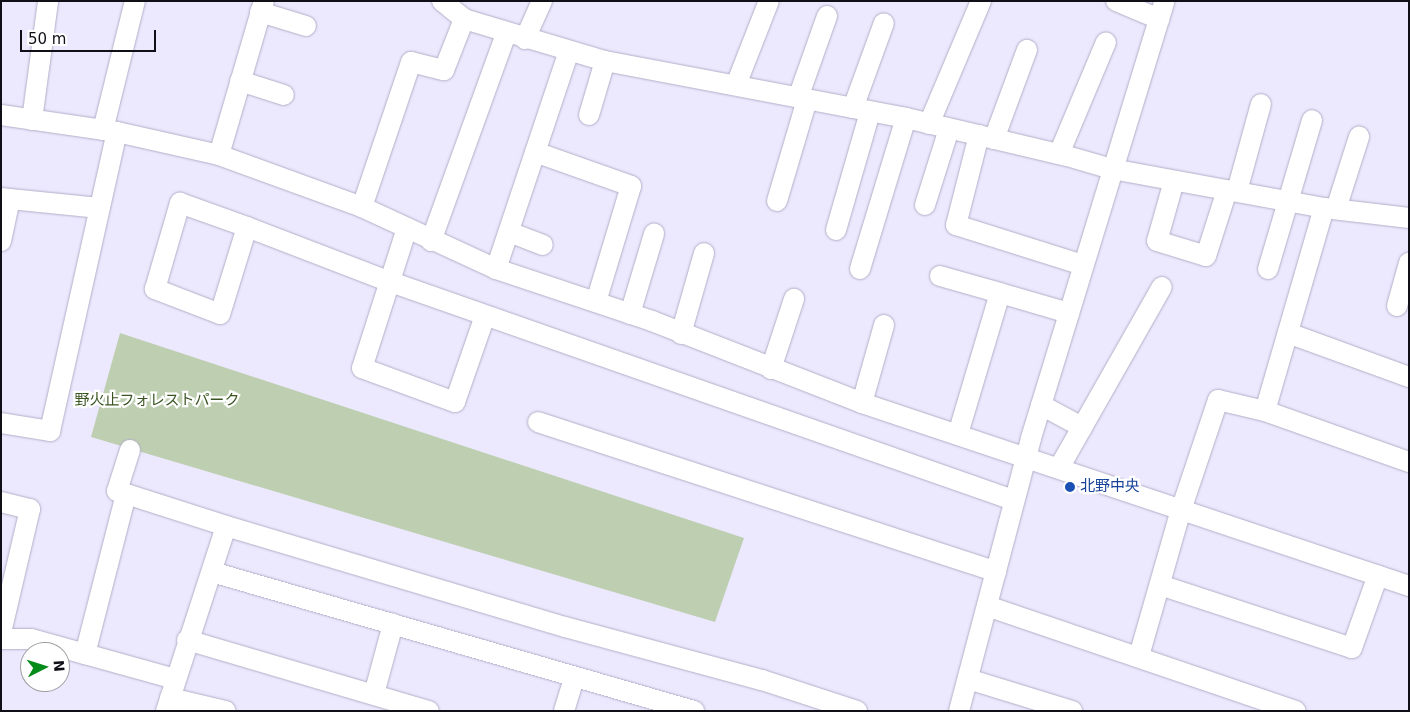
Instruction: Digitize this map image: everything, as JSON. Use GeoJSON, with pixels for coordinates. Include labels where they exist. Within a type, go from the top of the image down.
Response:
{"type":"FeatureCollection","features":[{"type":"Feature","properties":{"kind":"street"},"geometry":{"type":"LineString","coordinates":[[32,120],[48,1]]}},
{"type":"Feature","properties":{"kind":"street"},"geometry":{"type":"LineString","coordinates":[[1,423],[50,432],[100,208],[110,131],[135,1]]}},
{"type":"Feature","properties":{"kind":"street"},"geometry":{"type":"LineString","coordinates":[[442,1],[464,19],[516,37],[605,61],[906,118],[1059,154],[1112,169],[1330,209],[1409,218]]}},
{"type":"Feature","properties":{"kind":"street"},"geometry":{"type":"LineString","coordinates":[[431,241],[516,37],[542,1]]}},
{"type":"Feature","properties":{"kind":"street"},"geometry":{"type":"LineString","coordinates":[[736,85],[770,1]]}},
{"type":"Feature","properties":{"kind":"street"},"geometry":{"type":"LineString","coordinates":[[929,124],[980,1]]}},
{"type":"Feature","properties":{"kind":"street"},"geometry":{"type":"LineString","coordinates":[[959,711],[1013,500],[1040,405],[1162,10],[1116,1]]}},
{"type":"Feature","properties":{"kind":"street"},"geometry":{"type":"LineString","coordinates":[[219,155],[262,7],[306,26]]}},
{"type":"Feature","properties":{"kind":"street"},"geometry":{"type":"LineString","coordinates":[[777,201],[803,99],[827,16]]}},
{"type":"Feature","properties":{"kind":"street"},"geometry":{"type":"LineString","coordinates":[[362,207],[411,62],[444,70],[464,19]]}},
{"type":"Feature","properties":{"kind":"street"},"geometry":{"type":"LineString","coordinates":[[836,230],[861,110],[884,23]]}},
{"type":"Feature","properties":{"kind":"street"},"geometry":{"type":"LineString","coordinates":[[1059,154],[1106,42]]}},
{"type":"Feature","properties":{"kind":"street"},"geometry":{"type":"LineString","coordinates":[[1027,50],[986,137],[956,224],[1083,265]]}},
{"type":"Feature","properties":{"kind":"street"},"geometry":{"type":"LineString","coordinates":[[496,269],[569,52]]}},
{"type":"Feature","properties":{"kind":"street"},"geometry":{"type":"LineString","coordinates":[[589,115],[605,61]]}},
{"type":"Feature","properties":{"kind":"street"},"geometry":{"type":"LineString","coordinates":[[240,81],[284,95]]}},
{"type":"Feature","properties":{"kind":"street"},"geometry":{"type":"LineString","coordinates":[[1174,181],[1157,241],[1206,256],[1232,191],[1261,104]]}},
{"type":"Feature","properties":{"kind":"street"},"geometry":{"type":"LineString","coordinates":[[1,115],[110,131],[219,155],[362,207],[431,241],[496,269],[630,314],[862,403],[1026,456],[1409,586]]}},
{"type":"Feature","properties":{"kind":"street"},"geometry":{"type":"LineString","coordinates":[[860,269],[906,118]]}},
{"type":"Feature","properties":{"kind":"street"},"geometry":{"type":"LineString","coordinates":[[1268,269],[1286,200],[1312,120]]}},
{"type":"Feature","properties":{"kind":"street"},"geometry":{"type":"LineString","coordinates":[[925,205],[949,128]]}},
{"type":"Feature","properties":{"kind":"street"},"geometry":{"type":"LineString","coordinates":[[1265,411],[1288,333],[1330,209],[1359,137]]}},
{"type":"Feature","properties":{"kind":"street"},"geometry":{"type":"LineString","coordinates":[[536,152],[631,186],[596,302]]}},
{"type":"Feature","properties":{"kind":"street"},"geometry":{"type":"LineString","coordinates":[[1,241],[5,198],[100,208]]}},
{"type":"Feature","properties":{"kind":"street"},"geometry":{"type":"LineString","coordinates":[[247,226],[220,314],[155,290],[180,203],[247,226],[388,281],[485,316],[1013,500]]}},
{"type":"Feature","properties":{"kind":"street"},"geometry":{"type":"LineString","coordinates":[[407,228],[388,281],[362,368],[455,402],[485,316]]}},
{"type":"Feature","properties":{"kind":"street"},"geometry":{"type":"LineString","coordinates":[[509,232],[543,245]]}},
{"type":"Feature","properties":{"kind":"street"},"geometry":{"type":"LineString","coordinates":[[630,314],[654,234]]}},
{"type":"Feature","properties":{"kind":"street"},"geometry":{"type":"LineString","coordinates":[[681,334],[704,253]]}},
{"type":"Feature","properties":{"kind":"street"},"geometry":{"type":"LineString","coordinates":[[1397,306],[1409,263]]}},
{"type":"Feature","properties":{"kind":"street"},"geometry":{"type":"LineString","coordinates":[[940,276],[1069,313]]}},
{"type":"Feature","properties":{"kind":"street"},"geometry":{"type":"LineString","coordinates":[[1059,468],[1162,287]]}},
{"type":"Feature","properties":{"kind":"street"},"geometry":{"type":"LineString","coordinates":[[958,434],[1000,293]]}},
{"type":"Feature","properties":{"kind":"street"},"geometry":{"type":"LineString","coordinates":[[771,368],[794,299]]}},
{"type":"Feature","properties":{"kind":"street"},"geometry":{"type":"LineString","coordinates":[[862,403],[884,325]]}},
{"type":"Feature","properties":{"kind":"street"},"geometry":{"type":"LineString","coordinates":[[1288,333],[1409,377]]}},
{"type":"Feature","properties":{"kind":"street"},"geometry":{"type":"LineString","coordinates":[[1139,656],[1181,510],[1218,400],[1265,411],[1409,462]]}},
{"type":"Feature","properties":{"kind":"street"},"geometry":{"type":"LineString","coordinates":[[1040,405],[1082,427]]}},
{"type":"Feature","properties":{"kind":"street"},"geometry":{"type":"LineString","coordinates":[[538,422],[996,572]]}},
{"type":"Feature","properties":{"kind":"street"},"geometry":{"type":"LineString","coordinates":[[130,450],[117,491],[226,526],[565,627],[762,680],[857,711]]}},
{"type":"Feature","properties":{"kind":"street"},"geometry":{"type":"LineString","coordinates":[[85,654],[126,494]]}},
{"type":"Feature","properties":{"kind":"street"},"geometry":{"type":"LineString","coordinates":[[1,502],[30,509],[1,633]]}},
{"type":"Feature","properties":{"kind":"street"},"geometry":{"type":"LineString","coordinates":[[171,696],[226,526]]}},
{"type":"Feature","properties":{"kind":"street"},"geometry":{"type":"LineString","coordinates":[[212,572],[574,678],[694,711]]}},
{"type":"Feature","properties":{"kind":"street"},"geometry":{"type":"LineString","coordinates":[[1160,584],[1352,648],[1378,575]]}},
{"type":"Feature","properties":{"kind":"street"},"geometry":{"type":"LineString","coordinates":[[987,606],[1139,656],[1296,711]]}},
{"type":"Feature","properties":{"kind":"street"},"geometry":{"type":"LineString","coordinates":[[374,694],[393,624]]}},
{"type":"Feature","properties":{"kind":"street"},"geometry":{"type":"LineString","coordinates":[[1,639],[31,639],[85,654],[171,696],[226,711]]}},
{"type":"Feature","properties":{"kind":"street"},"geometry":{"type":"LineString","coordinates":[[188,640],[429,711]]}},
{"type":"Feature","properties":{"kind":"street"},"geometry":{"type":"LineString","coordinates":[[564,711],[574,678]]}},
{"type":"Feature","properties":{"kind":"street"},"geometry":{"type":"LineString","coordinates":[[968,678],[1072,711]]}},
{"type":"Feature","properties":{"kind":"green space","name":"野火止フォレストパーク"},"geometry":{"type":"Polygon","coordinates":[[[120,333],[744,538],[715,622],[91,437],[120,333]]]}},
{"type":"Feature","properties":{"kind":"place","name":"北野中央"},"geometry":{"type":"Point","coordinates":[1070,487]}}]}
